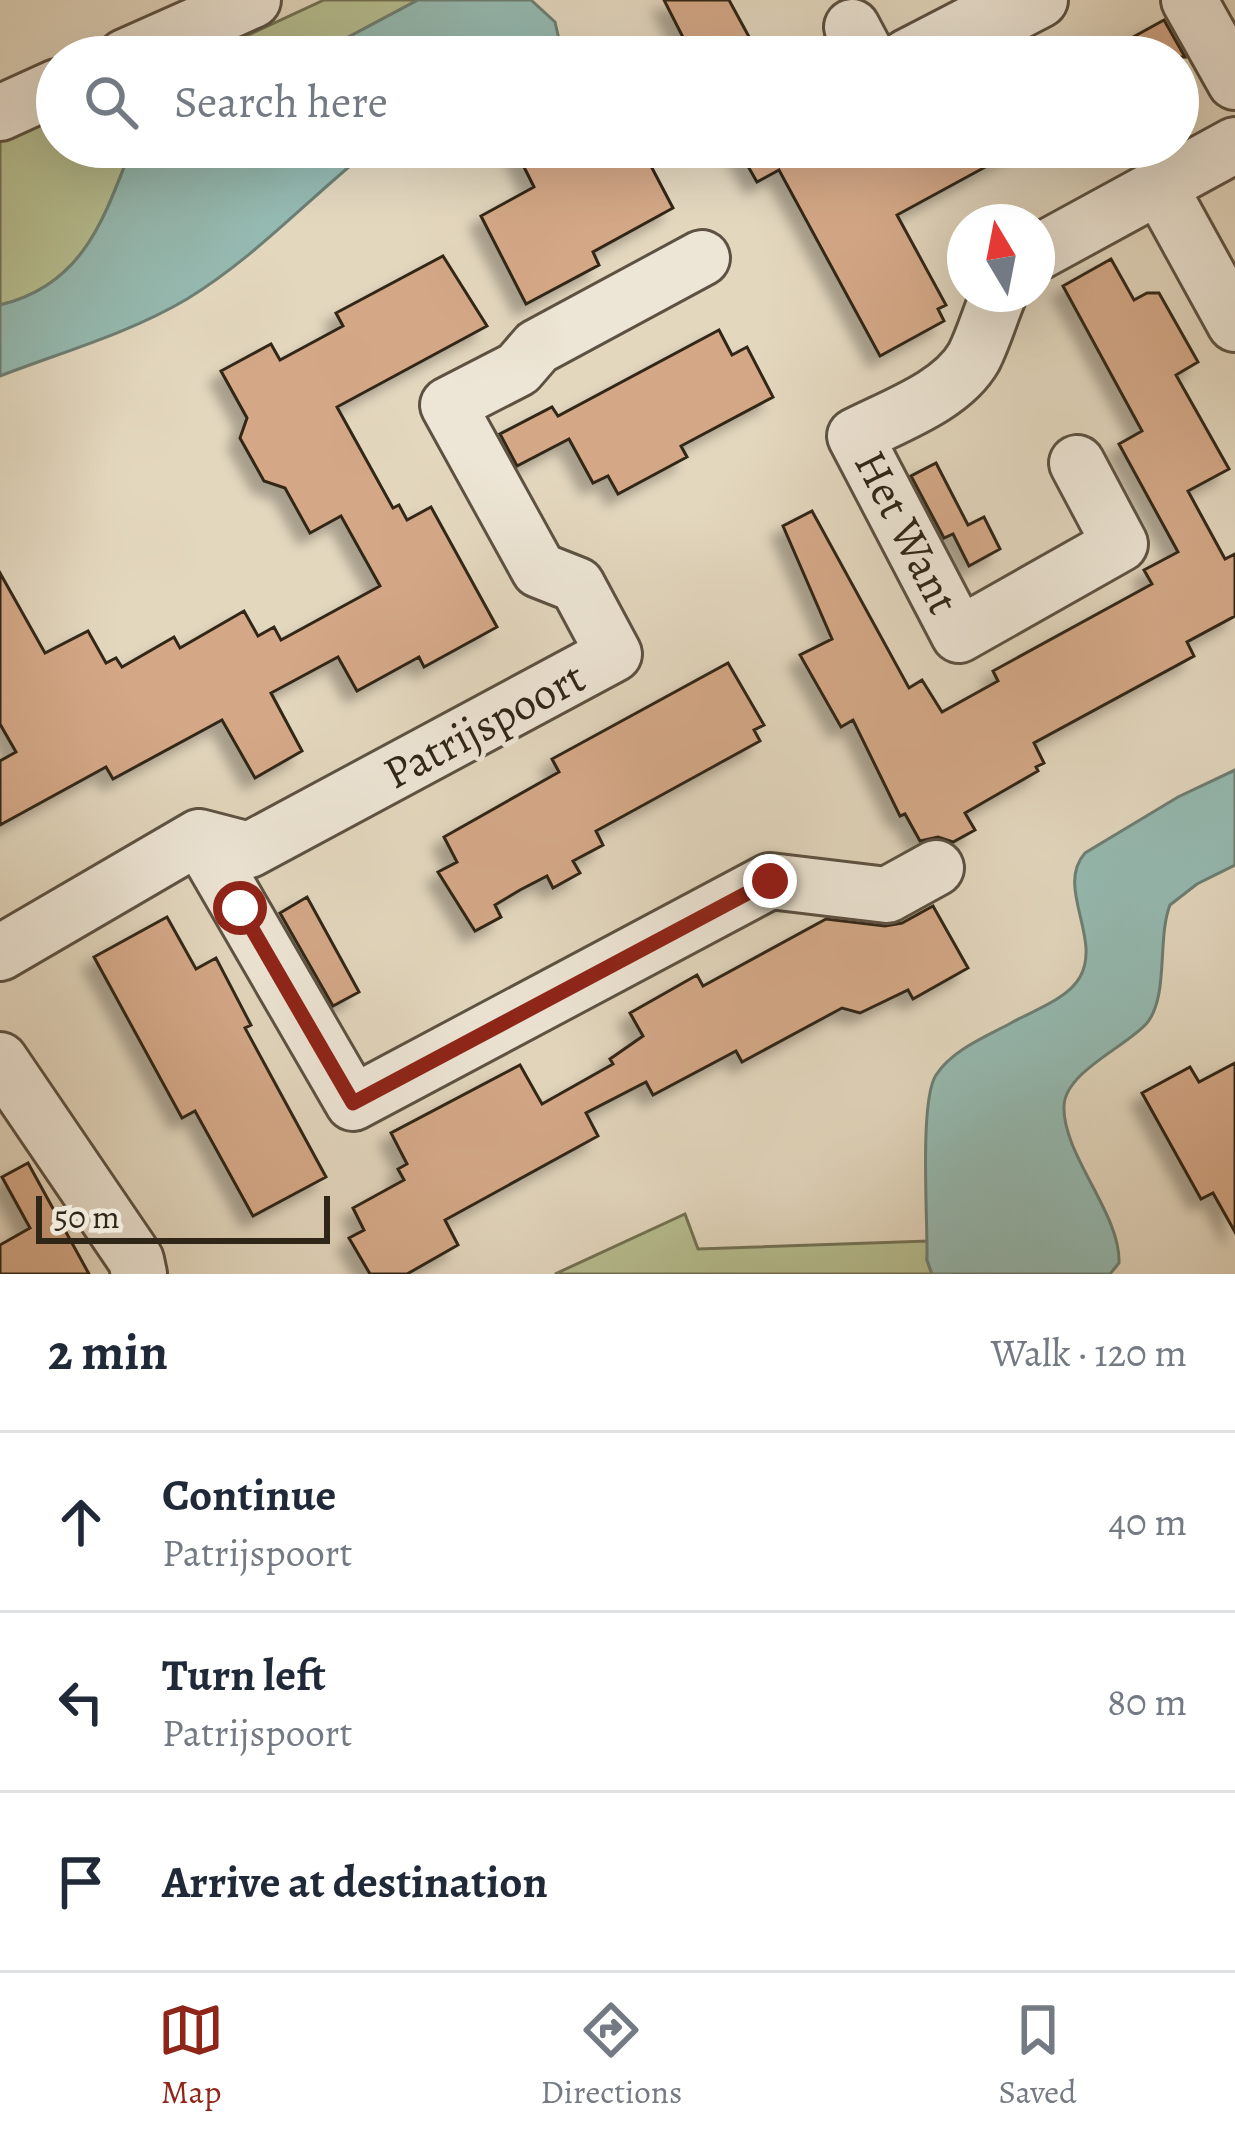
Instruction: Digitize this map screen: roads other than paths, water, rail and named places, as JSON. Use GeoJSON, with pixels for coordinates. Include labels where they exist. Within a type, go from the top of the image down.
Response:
{"type":"FeatureCollection","features":[{"type":"Feature","properties":{"kind":"street"},"geometry":{"type":"LineString","coordinates":[[172,36],[253,0]]}},
{"type":"Feature","properties":{"kind":"street"},"geometry":{"type":"LineString","coordinates":[[948,36],[988,15],[1016,13],[1040,0]]}},
{"type":"Feature","properties":{"kind":"street"},"geometry":{"type":"LineString","coordinates":[[1190,0],[1235,82]]}},
{"type":"Feature","properties":{"kind":"street"},"geometry":{"type":"LineString","coordinates":[[0,113],[36,97]]}},
{"type":"Feature","properties":{"kind":"street"},"geometry":{"type":"LineString","coordinates":[[1199,164],[1235,145]]}},
{"type":"Feature","properties":{"kind":"street"},"geometry":{"type":"LineString","coordinates":[[1055,243],[1192,168]]}},
{"type":"Feature","properties":{"kind":"street"},"geometry":{"type":"LineString","coordinates":[[1159,186],[1235,324]]}},
{"type":"Feature","properties":{"kind":"street","name":"Patrijspoort"},"geometry":{"type":"LineString","coordinates":[[199,837],[249,850],[614,655],[577,585],[539,570],[448,406],[518,368],[537,347],[702,258]]}},
{"type":"Feature","properties":{"kind":"street","name":"Het Want"},"geometry":{"type":"LineString","coordinates":[[992,312],[973,359],[961,374],[946,387],[855,436],[959,635],[1120,544],[1077,464]]}},
{"type":"Feature","properties":{"kind":"street"},"geometry":{"type":"LineString","coordinates":[[0,953],[199,837],[353,1103],[770,881],[887,895],[936,868]]}},
{"type":"Feature","properties":{"kind":"street"},"geometry":{"type":"LineString","coordinates":[[4,1074],[136,1260],[139,1274]]}},
{"type":"Feature","properties":{"kind":"water"},"geometry":{"type":"Polygon","coordinates":[[[418,0],[531,0],[555,22],[558,36],[350,36],[418,0]]]}},
{"type":"Feature","properties":{"kind":"water"},"geometry":{"type":"Polygon","coordinates":[[[124,168],[349,168],[260,245],[187,299],[119,332],[0,376],[0,305],[29,295],[71,265],[111,199],[124,168]]]}},
{"type":"Feature","properties":{"kind":"water"},"geometry":{"type":"Polygon","coordinates":[[[1235,770],[1235,865],[1197,884],[1170,905],[1154,1012],[1137,1032],[1074,1082],[1064,1106],[1072,1144],[1111,1225],[1119,1263],[1110,1274],[932,1274],[927,1260],[926,1135],[936,1075],[960,1051],[1058,998],[1080,977],[1086,946],[1075,881],[1085,853],[1178,797],[1235,770]]]}}]}
